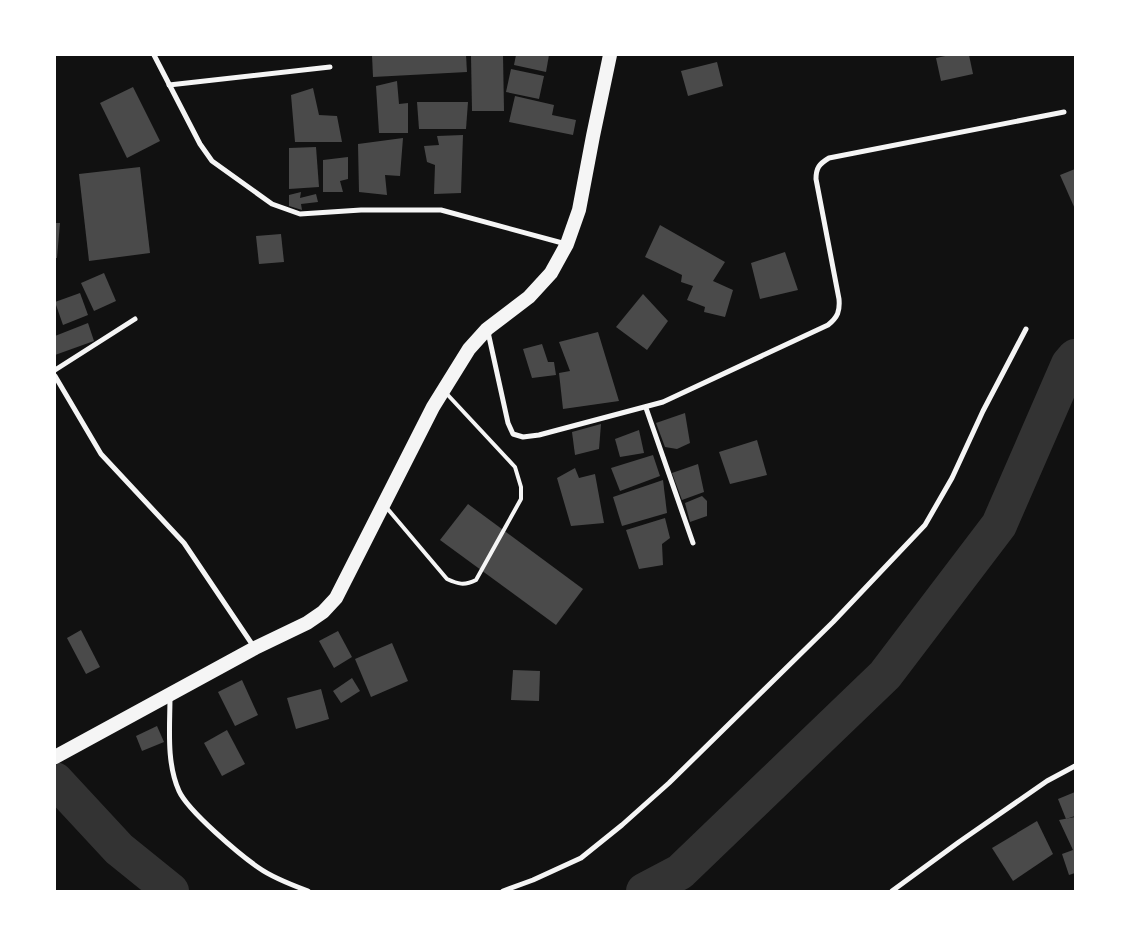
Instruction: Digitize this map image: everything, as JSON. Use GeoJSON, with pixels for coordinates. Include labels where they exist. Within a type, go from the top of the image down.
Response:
{"type":"FeatureCollection","features":[{"type":"Feature","properties":{"kind":"highway"},"geometry":{"type":"LineString","coordinates":[[55,756],[170,696],[255,648],[307,623],[323,612],[336,598],[443,389],[469,349],[487,329],[529,297],[551,273],[567,244],[579,210],[592,136],[610,55]]}},
{"type":"Feature","properties":{"kind":"street"},"geometry":{"type":"LineString","coordinates":[[154,55],[200,144],[212,161],[265,200],[283,209],[300,214],[361,210],[441,210],[567,244]]}},
{"type":"Feature","properties":{"kind":"street"},"geometry":{"type":"LineString","coordinates":[[169,85],[330,67]]}},
{"type":"Feature","properties":{"kind":"street"},"geometry":{"type":"LineString","coordinates":[[487,329],[508,423],[513,434],[523,437],[539,435],[663,402],[828,325],[836,319],[840,310],[839,299],[816,179],[816,170],[820,164],[829,158],[1064,112]]}},
{"type":"Feature","properties":{"kind":"street"},"geometry":{"type":"LineString","coordinates":[[55,370],[135,319]]}},
{"type":"Feature","properties":{"kind":"street"},"geometry":{"type":"LineString","coordinates":[[504,891],[581,858],[622,825],[669,783],[833,622],[919,531],[952,478],[983,411],[1026,329]]}},
{"type":"Feature","properties":{"kind":"street"},"geometry":{"type":"LineString","coordinates":[[55,376],[101,454],[184,544],[255,648]]}},
{"type":"Feature","properties":{"kind":"street"},"geometry":{"type":"LineString","coordinates":[[646,408],[693,544]]}},
{"type":"Feature","properties":{"kind":"street"},"geometry":{"type":"LineString","coordinates":[[170,696],[170,749],[173,772],[180,792],[194,812],[260,869],[308,891]]}},
{"type":"Feature","properties":{"kind":"street"},"geometry":{"type":"LineString","coordinates":[[892,891],[1047,781],[1075,766]]}},
{"type":"Feature","properties":{"kind":"lane"},"geometry":{"type":"LineString","coordinates":[[384,505],[447,579],[457,584],[467,584],[476,580],[521,499],[521,487],[515,468],[443,389]]}},
{"type":"Feature","properties":{"kind":"building"},"geometry":{"type":"Polygon","coordinates":[[[372,55],[466,55],[467,72],[373,77],[372,55]]]}},
{"type":"Feature","properties":{"kind":"building"},"geometry":{"type":"Polygon","coordinates":[[[471,55],[503,55],[504,111],[472,111],[471,55]]]}},
{"type":"Feature","properties":{"kind":"building"},"geometry":{"type":"Polygon","coordinates":[[[516,55],[549,55],[546,72],[514,65],[516,55]]]}},
{"type":"Feature","properties":{"kind":"building"},"geometry":{"type":"Polygon","coordinates":[[[950,55],[969,55],[973,74],[941,81],[936,58],[950,55]]]}},
{"type":"Feature","properties":{"kind":"building"},"geometry":{"type":"Polygon","coordinates":[[[717,62],[723,86],[688,96],[681,71],[717,62]]]}},
{"type":"Feature","properties":{"kind":"building"},"geometry":{"type":"Polygon","coordinates":[[[511,69],[544,76],[539,99],[506,92],[511,69]]]}},
{"type":"Feature","properties":{"kind":"building"},"geometry":{"type":"Polygon","coordinates":[[[397,81],[399,104],[408,103],[408,133],[379,133],[376,86],[397,81]]]}},
{"type":"Feature","properties":{"kind":"building"},"geometry":{"type":"Polygon","coordinates":[[[133,87],[160,141],[127,158],[100,103],[133,87]]]}},
{"type":"Feature","properties":{"kind":"building"},"geometry":{"type":"Polygon","coordinates":[[[313,88],[319,115],[337,116],[342,142],[295,142],[291,95],[313,88]]]}},
{"type":"Feature","properties":{"kind":"building"},"geometry":{"type":"Polygon","coordinates":[[[515,96],[554,105],[552,115],[576,120],[573,135],[509,122],[515,96]]]}},
{"type":"Feature","properties":{"kind":"building"},"geometry":{"type":"Polygon","coordinates":[[[417,102],[468,102],[466,129],[419,129],[417,102]]]}},
{"type":"Feature","properties":{"kind":"building"},"geometry":{"type":"Polygon","coordinates":[[[463,135],[461,193],[434,194],[435,165],[427,162],[424,146],[439,145],[437,136],[463,135]]]}},
{"type":"Feature","properties":{"kind":"building"},"geometry":{"type":"Polygon","coordinates":[[[403,138],[400,176],[385,175],[387,195],[359,192],[358,144],[403,138]]]}},
{"type":"Feature","properties":{"kind":"building"},"geometry":{"type":"Polygon","coordinates":[[[316,147],[319,187],[289,189],[289,148],[316,147]]]}},
{"type":"Feature","properties":{"kind":"building"},"geometry":{"type":"Polygon","coordinates":[[[348,157],[348,179],[340,181],[343,192],[323,192],[323,160],[348,157]]]}},
{"type":"Feature","properties":{"kind":"building"},"geometry":{"type":"Polygon","coordinates":[[[140,167],[150,253],[89,261],[79,174],[140,167]]]}},
{"type":"Feature","properties":{"kind":"building"},"geometry":{"type":"Polygon","coordinates":[[[1075,169],[1075,209],[1060,175],[1075,169]]]}},
{"type":"Feature","properties":{"kind":"building"},"geometry":{"type":"Polygon","coordinates":[[[301,192],[300,198],[316,194],[318,202],[301,204],[302,210],[289,206],[289,195],[301,192]]]}},
{"type":"Feature","properties":{"kind":"building"},"geometry":{"type":"Polygon","coordinates":[[[55,223],[60,223],[57,258],[55,258],[55,223]]]}},
{"type":"Feature","properties":{"kind":"building"},"geometry":{"type":"Polygon","coordinates":[[[660,225],[725,262],[713,281],[733,290],[725,317],[704,312],[705,307],[687,300],[693,286],[681,282],[682,275],[645,257],[660,225]]]}},
{"type":"Feature","properties":{"kind":"building"},"geometry":{"type":"Polygon","coordinates":[[[281,234],[284,262],[259,264],[256,236],[281,234]]]}},
{"type":"Feature","properties":{"kind":"building"},"geometry":{"type":"Polygon","coordinates":[[[785,252],[798,290],[760,299],[751,263],[785,252]]]}},
{"type":"Feature","properties":{"kind":"building"},"geometry":{"type":"Polygon","coordinates":[[[104,273],[116,301],[94,311],[81,283],[104,273]]]}},
{"type":"Feature","properties":{"kind":"building"},"geometry":{"type":"Polygon","coordinates":[[[80,293],[88,315],[63,325],[55,302],[80,293]]]}},
{"type":"Feature","properties":{"kind":"building"},"geometry":{"type":"Polygon","coordinates":[[[643,294],[668,321],[647,350],[616,327],[643,294]]]}},
{"type":"Feature","properties":{"kind":"building"},"geometry":{"type":"Polygon","coordinates":[[[88,323],[94,341],[55,355],[55,336],[88,323]]]}},
{"type":"Feature","properties":{"kind":"building"},"geometry":{"type":"Polygon","coordinates":[[[598,332],[619,401],[563,409],[559,373],[570,371],[559,342],[598,332]]]}},
{"type":"Feature","properties":{"kind":"building"},"geometry":{"type":"Polygon","coordinates":[[[542,344],[548,362],[554,362],[556,375],[532,378],[523,349],[542,344]]]}},
{"type":"Feature","properties":{"kind":"building"},"geometry":{"type":"Polygon","coordinates":[[[685,413],[690,443],[677,449],[665,447],[656,423],[685,413]]]}},
{"type":"Feature","properties":{"kind":"building"},"geometry":{"type":"Polygon","coordinates":[[[601,424],[599,449],[575,455],[572,432],[601,424]]]}},
{"type":"Feature","properties":{"kind":"building"},"geometry":{"type":"Polygon","coordinates":[[[639,430],[644,453],[620,457],[615,439],[639,430]]]}},
{"type":"Feature","properties":{"kind":"building"},"geometry":{"type":"Polygon","coordinates":[[[757,440],[767,475],[730,484],[719,452],[757,440]]]}},
{"type":"Feature","properties":{"kind":"building"},"geometry":{"type":"Polygon","coordinates":[[[653,455],[660,476],[620,491],[611,468],[653,455]]]}},
{"type":"Feature","properties":{"kind":"building"},"geometry":{"type":"Polygon","coordinates":[[[698,464],[704,492],[682,500],[672,473],[698,464]]]}},
{"type":"Feature","properties":{"kind":"building"},"geometry":{"type":"Polygon","coordinates":[[[575,468],[579,478],[595,474],[604,523],[571,526],[557,478],[575,468]]]}},
{"type":"Feature","properties":{"kind":"building"},"geometry":{"type":"Polygon","coordinates":[[[663,480],[667,513],[622,526],[613,497],[663,480]]]}},
{"type":"Feature","properties":{"kind":"building"},"geometry":{"type":"Polygon","coordinates":[[[702,496],[707,501],[707,516],[690,522],[685,503],[702,496]]]}},
{"type":"Feature","properties":{"kind":"building"},"geometry":{"type":"Polygon","coordinates":[[[468,504],[583,589],[556,625],[440,540],[468,504]]]}},
{"type":"Feature","properties":{"kind":"building"},"geometry":{"type":"Polygon","coordinates":[[[665,518],[670,538],[662,544],[663,565],[639,569],[626,530],[665,518]]]}},
{"type":"Feature","properties":{"kind":"building"},"geometry":{"type":"Polygon","coordinates":[[[81,630],[100,667],[86,674],[67,638],[81,630]]]}},
{"type":"Feature","properties":{"kind":"building"},"geometry":{"type":"Polygon","coordinates":[[[338,631],[352,657],[334,668],[319,641],[338,631]]]}},
{"type":"Feature","properties":{"kind":"building"},"geometry":{"type":"Polygon","coordinates":[[[392,643],[408,681],[371,697],[355,659],[392,643]]]}},
{"type":"Feature","properties":{"kind":"building"},"geometry":{"type":"Polygon","coordinates":[[[513,670],[540,671],[539,701],[511,700],[513,670]]]}},
{"type":"Feature","properties":{"kind":"building"},"geometry":{"type":"Polygon","coordinates":[[[352,678],[360,691],[341,703],[333,691],[352,678]]]}},
{"type":"Feature","properties":{"kind":"building"},"geometry":{"type":"Polygon","coordinates":[[[242,680],[258,715],[235,726],[218,692],[242,680]]]}},
{"type":"Feature","properties":{"kind":"building"},"geometry":{"type":"Polygon","coordinates":[[[321,689],[329,719],[296,729],[287,698],[321,689]]]}},
{"type":"Feature","properties":{"kind":"building"},"geometry":{"type":"Polygon","coordinates":[[[157,726],[164,742],[142,751],[136,736],[157,726]]]}},
{"type":"Feature","properties":{"kind":"building"},"geometry":{"type":"Polygon","coordinates":[[[227,730],[245,764],[222,776],[204,743],[227,730]]]}},
{"type":"Feature","properties":{"kind":"building"},"geometry":{"type":"Polygon","coordinates":[[[1075,792],[1075,816],[1066,819],[1058,799],[1075,792]]]}},
{"type":"Feature","properties":{"kind":"building"},"geometry":{"type":"Polygon","coordinates":[[[1075,817],[1075,873],[1069,875],[1062,854],[1073,850],[1059,820],[1075,817]]]}},
{"type":"Feature","properties":{"kind":"building"},"geometry":{"type":"Polygon","coordinates":[[[1037,821],[1053,854],[1013,881],[992,848],[1037,821]]]}},
{"type":"Feature","properties":{"kind":"waterway"},"geometry":{"type":"LineString","coordinates":[[644,891],[680,872],[885,675],[999,525],[1069,364],[1075,357]]}},
{"type":"Feature","properties":{"kind":"waterway"},"geometry":{"type":"LineString","coordinates":[[55,780],[119,849],[171,891]]}}]}
